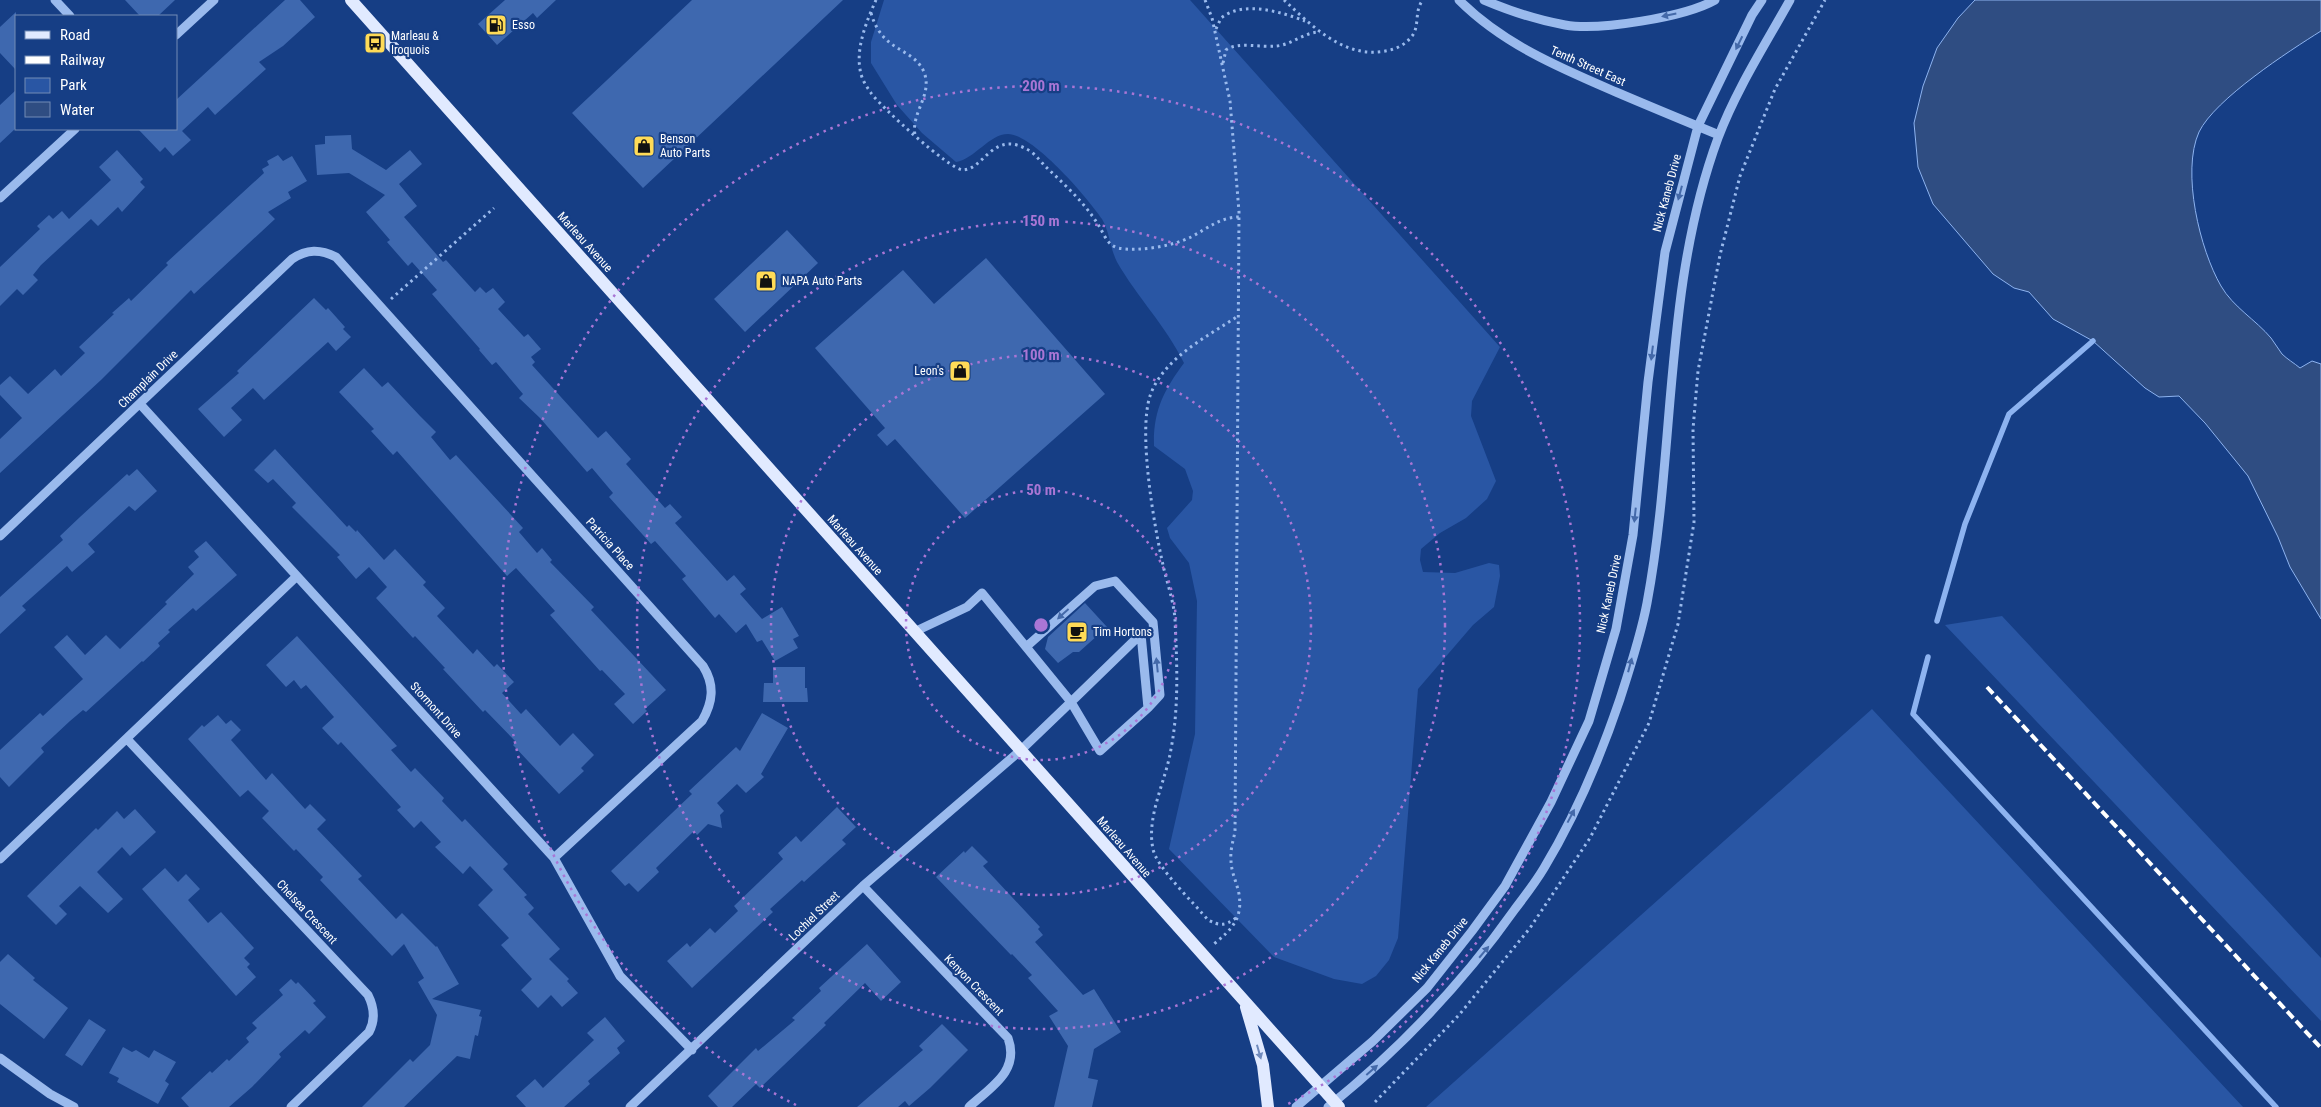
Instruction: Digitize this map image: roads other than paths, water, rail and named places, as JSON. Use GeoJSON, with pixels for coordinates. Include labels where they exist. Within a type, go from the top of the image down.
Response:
{"type":"FeatureCollection","features":[{"type":"Feature","properties":{"kind":"main road","name":"Marleau Avenue"},"geometry":{"type":"LineString","coordinates":[[351,0],[1021,750],[1201,955],[1320,1085],[1334,1105]]}},
{"type":"Feature","properties":{"kind":"main road"},"geometry":{"type":"LineString","coordinates":[[1246,1005],[1263,1066],[1268,1107]]}},
{"type":"Feature","properties":{"kind":"street"},"geometry":{"type":"LineString","coordinates":[[55,0],[69,15]]}},
{"type":"Feature","properties":{"kind":"street"},"geometry":{"type":"LineString","coordinates":[[178,33],[214,0]]}},
{"type":"Feature","properties":{"kind":"street","name":"Tenth Street East"},"geometry":{"type":"LineString","coordinates":[[1459,0],[1471,12],[1514,44],[1568,72],[1719,135]]}},
{"type":"Feature","properties":{"kind":"street"},"geometry":{"type":"LineString","coordinates":[[1484,0],[1514,12],[1567,25],[1620,24],[1673,15],[1715,0]]}},
{"type":"Feature","properties":{"kind":"street","name":"Nick Kaneb Drive"},"geometry":{"type":"LineString","coordinates":[[1296,1107],[1374,1041],[1427,988],[1472,931],[1505,886],[1551,802],[1589,721],[1616,629],[1633,535],[1648,382],[1665,252],[1698,126],[1752,15],[1762,0]]}},
{"type":"Feature","properties":{"kind":"street"},"geometry":{"type":"LineString","coordinates":[[1334,1105],[1442,1003],[1490,944],[1544,869],[1590,778],[1627,678],[1646,606],[1660,520],[1676,326],[1684,270],[1700,199],[1719,135],[1754,65],[1790,0]]}},
{"type":"Feature","properties":{"kind":"street"},"geometry":{"type":"LineString","coordinates":[[0,198],[74,130]]}},
{"type":"Feature","properties":{"kind":"street","name":"Patricia Place"},"geometry":{"type":"LineString","coordinates":[[319,250],[336,257],[703,666],[710,678],[712,695],[710,707],[702,721],[554,858]]}},
{"type":"Feature","properties":{"kind":"street","name":"Champlain Drive"},"geometry":{"type":"LineString","coordinates":[[0,536],[292,259],[305,252],[319,250]]}},
{"type":"Feature","properties":{"kind":"street","name":"Stormont Drive"},"geometry":{"type":"LineString","coordinates":[[140,404],[554,858],[620,976],[692,1050]]}},
{"type":"Feature","properties":{"kind":"street"},"geometry":{"type":"LineString","coordinates":[[0,859],[297,576]]}},
{"type":"Feature","properties":{"kind":"street"},"geometry":{"type":"LineString","coordinates":[[914,632],[967,607],[982,593],[1026,647],[1071,702],[1100,751],[1160,695],[1153,622],[1115,581],[1095,586],[1026,647]]}},
{"type":"Feature","properties":{"kind":"street","name":"Lochiel Street"},"geometry":{"type":"LineString","coordinates":[[630,1107],[863,886],[1021,750],[1141,634],[1148,708]]}},
{"type":"Feature","properties":{"kind":"street","name":"Chelsea Crescent"},"geometry":{"type":"LineString","coordinates":[[127,739],[368,995],[374,1014],[369,1032],[291,1107]]}},
{"type":"Feature","properties":{"kind":"street","name":"Kenyon Crescent"},"geometry":{"type":"LineString","coordinates":[[863,886],[1008,1038],[1012,1050],[1011,1064],[1003,1075],[969,1107]]}},
{"type":"Feature","properties":{"kind":"street"},"geometry":{"type":"LineString","coordinates":[[0,1058],[50,1094],[74,1107]]}},
{"type":"Feature","properties":{"kind":"water"},"geometry":{"type":"Polygon","coordinates":[[[1975,0],[2321,0],[2321,31],[2254,77],[2220,105],[2199,132],[2194,149],[2192,168],[2195,210],[2200,232],[2213,271],[2226,294],[2259,325],[2286,358],[2300,368],[2312,361],[2321,364],[2321,619],[2290,567],[2278,537],[2248,476],[2205,423],[2179,396],[2159,397],[2145,388],[2093,341],[2053,319],[2029,292],[2014,288],[1993,274],[1933,204],[1918,167],[1914,123],[1923,86],[1937,48],[1958,18],[1975,0]]]}},
{"type":"Feature","properties":{"kind":"waterway"},"geometry":{"type":"LineString","coordinates":[[1937,621],[1965,524],[2009,414],[2093,341]]}},
{"type":"Feature","properties":{"kind":"waterway"},"geometry":{"type":"LineString","coordinates":[[1928,657],[1913,714],[2276,1107]]}},
{"type":"Feature","properties":{"kind":"railway"},"geometry":{"type":"LineString","coordinates":[[1987,687],[2321,1048]]}},
{"type":"Feature","properties":{"kind":"place","name":"Esso"},"geometry":{"type":"Point","coordinates":[496,25]}},
{"type":"Feature","properties":{"kind":"place","name":"Marleau & Iroquois"},"geometry":{"type":"Point","coordinates":[375,43]}},
{"type":"Feature","properties":{"kind":"place","name":"Benson Auto Parts"},"geometry":{"type":"Point","coordinates":[644,146]}},
{"type":"Feature","properties":{"kind":"place","name":"NAPA Auto Parts"},"geometry":{"type":"Point","coordinates":[766,281]}},
{"type":"Feature","properties":{"kind":"place","name":"Leon's"},"geometry":{"type":"Point","coordinates":[960,371]}},
{"type":"Feature","properties":{"kind":"place","name":"Tim Hortons"},"geometry":{"type":"Point","coordinates":[1077,632]}}]}
